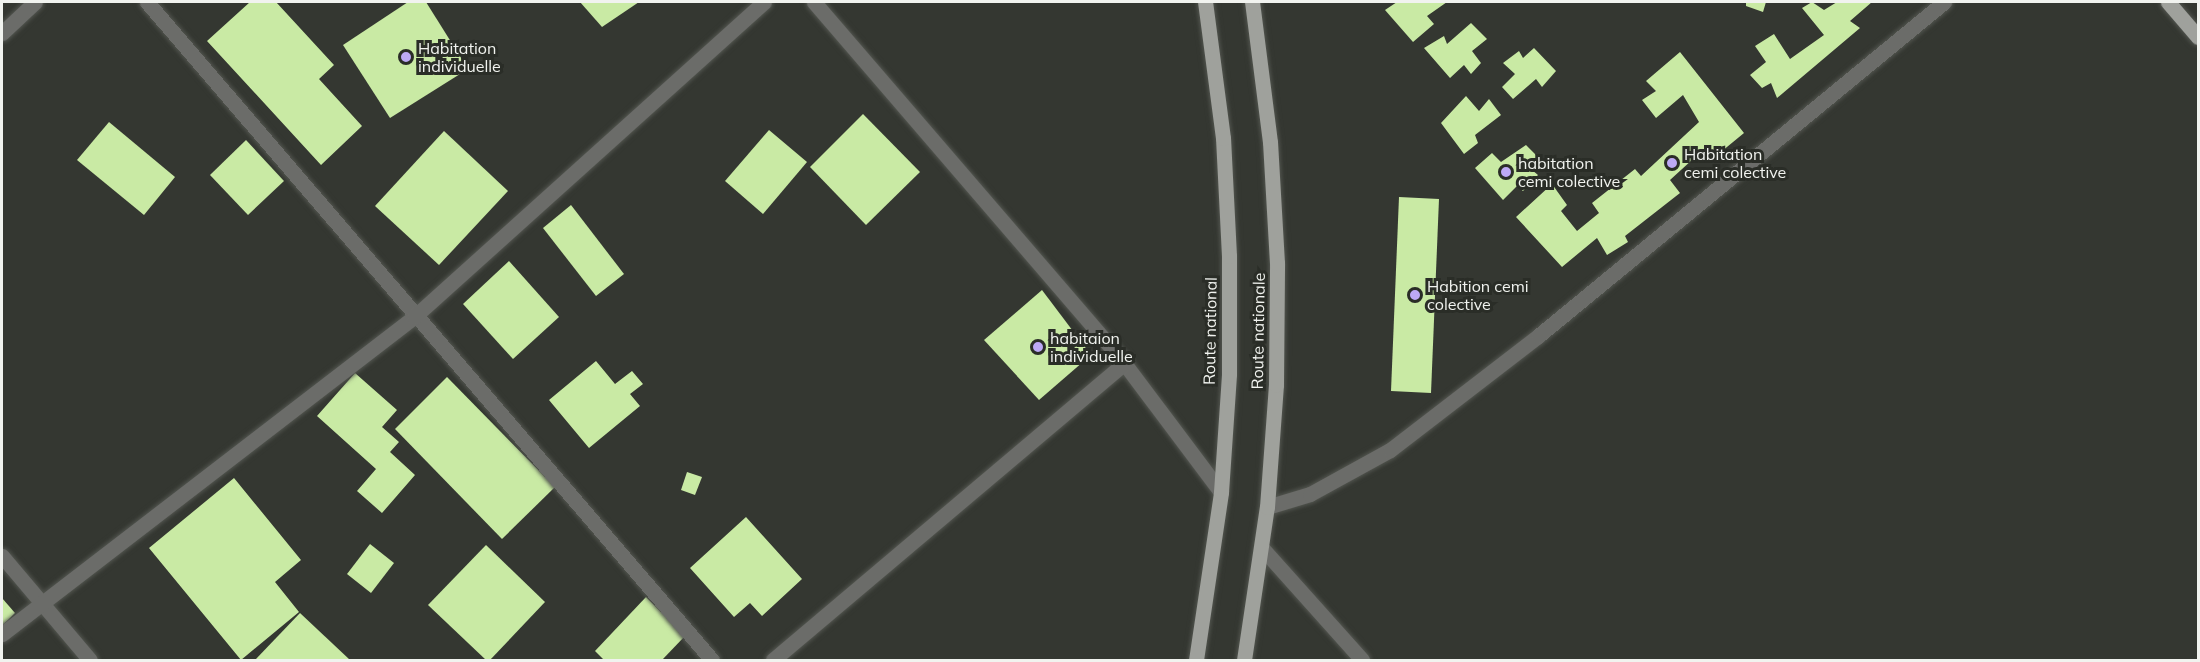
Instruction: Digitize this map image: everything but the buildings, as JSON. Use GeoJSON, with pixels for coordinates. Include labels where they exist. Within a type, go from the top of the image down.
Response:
{"type":"FeatureCollection","features":[{"type":"Feature","properties":{"kind":"main road","name":"Route national"},"geometry":{"type":"LineString","coordinates":[[1196,660],[1221,492],[1229,374],[1229,256],[1223,138],[1205,2]]}},
{"type":"Feature","properties":{"kind":"main road","name":"Route nationale"},"geometry":{"type":"LineString","coordinates":[[1244,660],[1267,507],[1276,385],[1277,263],[1270,142],[1252,2]]}},
{"type":"Feature","properties":{"kind":"main road"},"geometry":{"type":"LineString","coordinates":[[2168,2],[2199,37]]}},
{"type":"Feature","properties":{"kind":"street"},"geometry":{"type":"LineString","coordinates":[[2,33],[35,2]]}},
{"type":"Feature","properties":{"kind":"street"},"geometry":{"type":"LineString","coordinates":[[147,2],[414,317],[712,660]]}},
{"type":"Feature","properties":{"kind":"street"},"geometry":{"type":"LineString","coordinates":[[2,634],[40,602],[414,317],[764,2]]}},
{"type":"Feature","properties":{"kind":"street"},"geometry":{"type":"LineString","coordinates":[[814,2],[1124,363],[1221,492]]}},
{"type":"Feature","properties":{"kind":"street"},"geometry":{"type":"LineString","coordinates":[[1267,507],[1310,494],[1390,450],[1538,336],[1943,2]]}},
{"type":"Feature","properties":{"kind":"street"},"geometry":{"type":"LineString","coordinates":[[773,660],[1124,363]]}},
{"type":"Feature","properties":{"kind":"street"},"geometry":{"type":"LineString","coordinates":[[1262,548],[1362,660]]}},
{"type":"Feature","properties":{"kind":"street"},"geometry":{"type":"LineString","coordinates":[[2,556],[90,660]]}},
{"type":"Feature","properties":{"kind":"place","name":"Habitation individuelle"},"geometry":{"type":"Point","coordinates":[406,57]}},
{"type":"Feature","properties":{"kind":"place","name":"Habitation cemi colective"},"geometry":{"type":"Point","coordinates":[1672,163]}},
{"type":"Feature","properties":{"kind":"place","name":"habitation cemi colective"},"geometry":{"type":"Point","coordinates":[1506,172]}},
{"type":"Feature","properties":{"kind":"place","name":"Habition cemi colective"},"geometry":{"type":"Point","coordinates":[1415,295]}},
{"type":"Feature","properties":{"kind":"place","name":"habitaion individuelle"},"geometry":{"type":"Point","coordinates":[1038,347]}}]}
